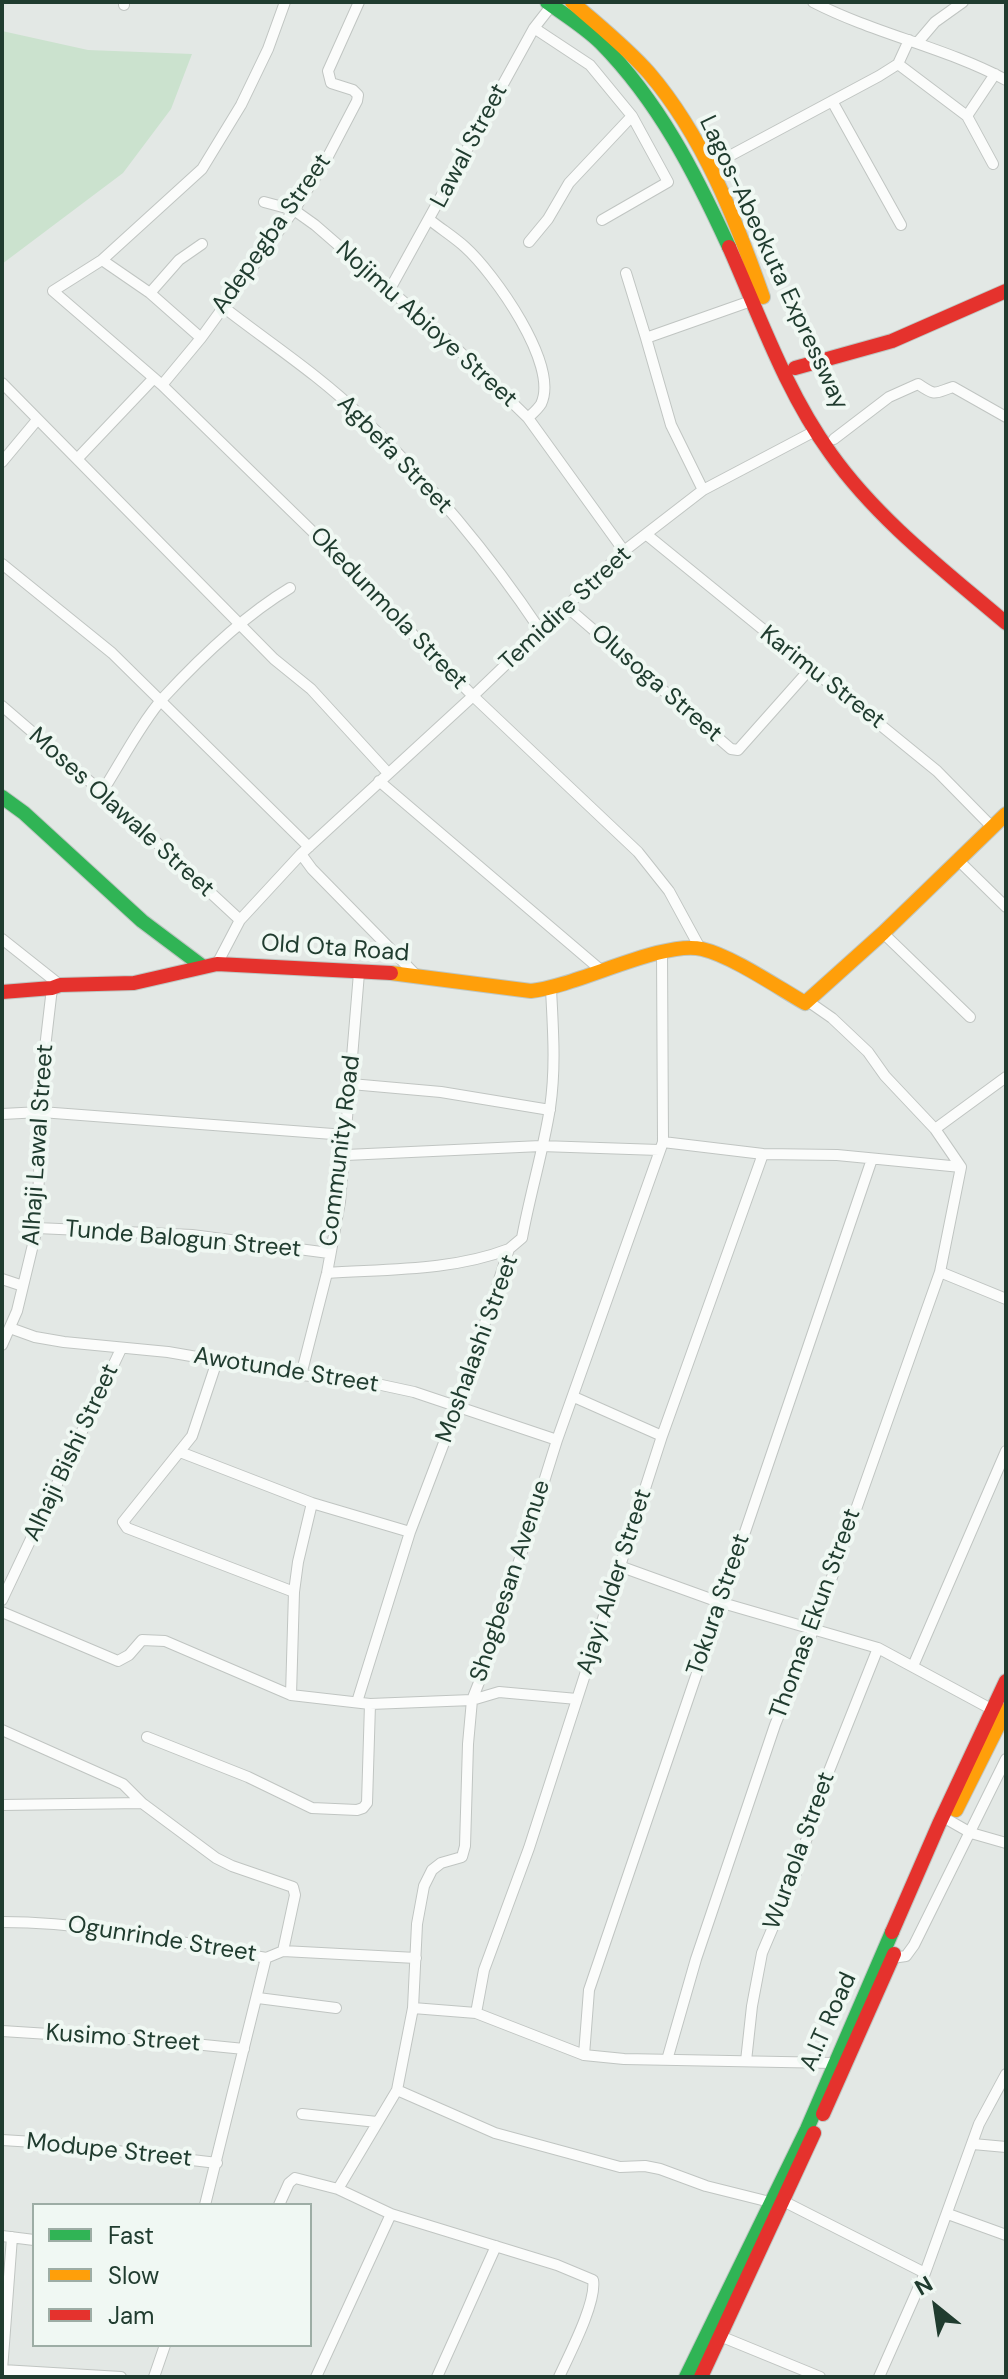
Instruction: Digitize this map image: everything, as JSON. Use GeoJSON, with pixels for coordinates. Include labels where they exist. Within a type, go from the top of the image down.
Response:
{"type":"FeatureCollection","features":[{"type":"Feature","properties":{"kind":"main road","name":"Lagos-Abeokuta Expressway"},"geometry":{"type":"LineString","coordinates":[[573,2],[650,74],[680,115],[709,167],[744,243],[761,295],[795,368],[834,439],[880,496],[1006,607]]}},
{"type":"Feature","properties":{"kind":"main road","name":"Lagos-Abeokuta Expressway"},"geometry":{"type":"LineString","coordinates":[[549,4],[608,50],[629,73],[680,145],[706,193],[775,357],[815,431],[836,460],[874,504],[1006,623]]}},
{"type":"Feature","properties":{"kind":"main road"},"geometry":{"type":"LineString","coordinates":[[795,368],[892,341],[1006,291]]}},
{"type":"Feature","properties":{"kind":"main road"},"geometry":{"type":"LineString","coordinates":[[2,797],[24,813],[142,921],[202,966]]}},
{"type":"Feature","properties":{"kind":"main road"},"geometry":{"type":"LineString","coordinates":[[700,948],[721,956],[805,1003],[809,1002],[1006,814]]}},
{"type":"Feature","properties":{"kind":"main road","name":"Old Ota Road"},"geometry":{"type":"LineString","coordinates":[[2,992],[134,983],[217,964],[399,973],[508,990],[551,989],[662,952],[700,948]]}},
{"type":"Feature","properties":{"kind":"main road","name":"A.I.T Road"},"geometry":{"type":"LineString","coordinates":[[686,2377],[777,2202],[892,1958],[950,1821],[976,1769],[999,1710],[1006,1681]]}},
{"type":"Feature","properties":{"kind":"main road","name":"A.I.T Road"},"geometry":{"type":"LineString","coordinates":[[701,2377],[834,2063],[999,1710]]}},
{"type":"Feature","properties":{"kind":"street"},"geometry":{"type":"LineString","coordinates":[[201,338],[150,293],[102,260],[202,169],[241,105],[268,49],[285,2]]}},
{"type":"Feature","properties":{"kind":"street","name":"Adepegba Street"},"geometry":{"type":"LineString","coordinates":[[78,458],[201,338],[324,164],[357,101],[358,95],[353,90],[331,83],[328,71],[359,2]]}},
{"type":"Feature","properties":{"kind":"street"},"geometry":{"type":"LineString","coordinates":[[813,2],[847,20],[914,41],[1006,80]]}},
{"type":"Feature","properties":{"kind":"street"},"geometry":{"type":"LineString","coordinates":[[709,167],[898,64],[914,41],[963,2]]}},
{"type":"Feature","properties":{"kind":"street","name":"Lawal Street"},"geometry":{"type":"LineString","coordinates":[[390,289],[549,4]]}},
{"type":"Feature","properties":{"kind":"street"},"geometry":{"type":"LineString","coordinates":[[534,28],[590,65],[632,116],[668,182],[602,220]]}},
{"type":"Feature","properties":{"kind":"street"},"geometry":{"type":"LineString","coordinates":[[898,64],[967,116],[993,164]]}},
{"type":"Feature","properties":{"kind":"street"},"geometry":{"type":"LineString","coordinates":[[967,116],[995,74]]}},
{"type":"Feature","properties":{"kind":"street"},"geometry":{"type":"LineString","coordinates":[[832,101],[901,225]]}},
{"type":"Feature","properties":{"kind":"street"},"geometry":{"type":"LineString","coordinates":[[529,242],[548,219],[569,183],[632,116]]}},
{"type":"Feature","properties":{"kind":"street","name":"Nojimu Abioye Street"},"geometry":{"type":"LineString","coordinates":[[264,202],[294,210],[461,351],[528,418],[624,551]]}},
{"type":"Feature","properties":{"kind":"street"},"geometry":{"type":"LineString","coordinates":[[430,220],[467,248],[517,311],[529,333],[544,390],[541,406],[528,418]]}},
{"type":"Feature","properties":{"kind":"street"},"geometry":{"type":"LineString","coordinates":[[150,293],[179,260],[202,244]]}},
{"type":"Feature","properties":{"kind":"street","name":"Okedunmola Street"},"geometry":{"type":"LineString","coordinates":[[102,260],[53,291],[158,382],[314,533],[473,696],[638,852],[669,891],[700,948]]}},
{"type":"Feature","properties":{"kind":"street"},"geometry":{"type":"LineString","coordinates":[[626,273],[671,425],[703,490]]}},
{"type":"Feature","properties":{"kind":"street"},"geometry":{"type":"LineString","coordinates":[[646,338],[751,301]]}},
{"type":"Feature","properties":{"kind":"street","name":"Agbefa Street"},"geometry":{"type":"LineString","coordinates":[[222,306],[359,414],[432,491],[502,573],[540,630]]}},
{"type":"Feature","properties":{"kind":"street"},"geometry":{"type":"LineString","coordinates":[[2,383],[274,659],[311,689],[383,777],[602,971]]}},
{"type":"Feature","properties":{"kind":"street"},"geometry":{"type":"LineString","coordinates":[[834,439],[889,397],[918,384],[938,394],[953,387],[1006,417]]}},
{"type":"Feature","properties":{"kind":"street"},"geometry":{"type":"LineString","coordinates":[[2,462],[37,420]]}},
{"type":"Feature","properties":{"kind":"street","name":"Temidire Street"},"geometry":{"type":"LineString","coordinates":[[217,964],[240,920],[305,850],[473,696],[624,551],[703,490],[815,431]]}},
{"type":"Feature","properties":{"kind":"street","name":"Karimu Street"},"geometry":{"type":"LineString","coordinates":[[647,535],[937,771],[992,827]]}},
{"type":"Feature","properties":{"kind":"street"},"geometry":{"type":"LineString","coordinates":[[2,564],[112,653],[161,700],[305,850],[312,869],[418,976]]}},
{"type":"Feature","properties":{"kind":"street"},"geometry":{"type":"LineString","coordinates":[[102,792],[161,700],[240,624],[290,588]]}},
{"type":"Feature","properties":{"kind":"street","name":"Olusoga Street"},"geometry":{"type":"LineString","coordinates":[[567,607],[731,749],[738,750],[810,669]]}},
{"type":"Feature","properties":{"kind":"street","name":"Moses Olawale Street"},"geometry":{"type":"LineString","coordinates":[[2,706],[102,792],[240,920]]}},
{"type":"Feature","properties":{"kind":"street"},"geometry":{"type":"LineString","coordinates":[[957,859],[1006,907]]}},
{"type":"Feature","properties":{"kind":"street"},"geometry":{"type":"LineString","coordinates":[[883,933],[970,1017]]}},
{"type":"Feature","properties":{"kind":"street"},"geometry":{"type":"LineString","coordinates":[[2,939],[56,986]]}},
{"type":"Feature","properties":{"kind":"street","name":"Shogbesan Avenue"},"geometry":{"type":"LineString","coordinates":[[338,2189],[397,2090],[413,2008],[417,1924],[424,1886],[432,1870],[441,1863],[462,1857],[465,1846],[472,1700],[489,1657],[557,1440],[661,1146],[662,952]]}},
{"type":"Feature","properties":{"kind":"street","name":"Community Road"},"geometry":{"type":"LineString","coordinates":[[301,1375],[327,1273],[340,1202],[359,973]]}},
{"type":"Feature","properties":{"kind":"street","name":"Alhaji Lawal Street"},"geometry":{"type":"LineString","coordinates":[[2,1345],[23,1286],[37,1228],[41,1112],[56,986]]}},
{"type":"Feature","properties":{"kind":"street","name":"Moshalashi Street"},"geometry":{"type":"LineString","coordinates":[[357,1702],[410,1532],[458,1406],[509,1249],[522,1238],[550,1110],[555,1062],[551,989]]}},
{"type":"Feature","properties":{"kind":"street"},"geometry":{"type":"LineString","coordinates":[[809,1002],[832,1018],[868,1052],[885,1076],[935,1129],[961,1167]]}},
{"type":"Feature","properties":{"kind":"street"},"geometry":{"type":"LineString","coordinates":[[935,1129],[1006,1077]]}},
{"type":"Feature","properties":{"kind":"street"},"geometry":{"type":"LineString","coordinates":[[351,1084],[441,1092],[550,1110]]}},
{"type":"Feature","properties":{"kind":"street"},"geometry":{"type":"LineString","coordinates":[[2,1114],[41,1112],[346,1135]]}},
{"type":"Feature","properties":{"kind":"street"},"geometry":{"type":"LineString","coordinates":[[346,1155],[541,1146],[661,1146],[763,1154],[837,1155],[961,1167]]}},
{"type":"Feature","properties":{"kind":"street","name":"Ajayi Alder Street"},"geometry":{"type":"LineString","coordinates":[[476,2013],[484,1970],[529,1848],[662,1436],[763,1154]]}},
{"type":"Feature","properties":{"kind":"street","name":"Tokura Street"},"geometry":{"type":"LineString","coordinates":[[584,2055],[589,1990],[872,1159]]}},
{"type":"Feature","properties":{"kind":"street","name":"Thomas Ekun Street"},"geometry":{"type":"LineString","coordinates":[[667,2060],[696,1959],[775,1725],[814,1628],[940,1272],[961,1167]]}},
{"type":"Feature","properties":{"kind":"street","name":"Tunde Balogun Street"},"geometry":{"type":"LineString","coordinates":[[37,1228],[192,1235],[329,1253]]}},
{"type":"Feature","properties":{"kind":"street"},"geometry":{"type":"LineString","coordinates":[[327,1273],[425,1267],[489,1257],[509,1249]]}},
{"type":"Feature","properties":{"kind":"street"},"geometry":{"type":"LineString","coordinates":[[940,1272],[1006,1299]]}},
{"type":"Feature","properties":{"kind":"street"},"geometry":{"type":"LineString","coordinates":[[2,1279],[23,1286]]}},
{"type":"Feature","properties":{"kind":"street","name":"Awotunde Street"},"geometry":{"type":"LineString","coordinates":[[10,1328],[35,1337],[168,1352],[240,1362],[301,1375],[363,1381],[414,1392],[557,1440]]}},
{"type":"Feature","properties":{"kind":"street","name":"Alhaji Bishi Street"},"geometry":{"type":"LineString","coordinates":[[2,1600],[121,1349]]}},
{"type":"Feature","properties":{"kind":"street"},"geometry":{"type":"LineString","coordinates":[[217,1361],[197,1426],[180,1452],[123,1522],[127,1528],[294,1592]]}},
{"type":"Feature","properties":{"kind":"street"},"geometry":{"type":"LineString","coordinates":[[574,1397],[662,1436]]}},
{"type":"Feature","properties":{"kind":"street"},"geometry":{"type":"LineString","coordinates":[[913,1666],[1006,1451]]}},
{"type":"Feature","properties":{"kind":"street"},"geometry":{"type":"LineString","coordinates":[[180,1452],[312,1503],[410,1532]]}},
{"type":"Feature","properties":{"kind":"street"},"geometry":{"type":"LineString","coordinates":[[291,1695],[294,1592],[312,1503]]}},
{"type":"Feature","properties":{"kind":"street"},"geometry":{"type":"LineString","coordinates":[[622,1567],[719,1602],[878,1648],[999,1710]]}},
{"type":"Feature","properties":{"kind":"street"},"geometry":{"type":"LineString","coordinates":[[2,1613],[118,1661],[125,1659],[142,1640],[165,1641],[291,1695],[370,1704],[472,1700],[499,1692],[577,1699]]}},
{"type":"Feature","properties":{"kind":"street","name":"Wuraola Street"},"geometry":{"type":"LineString","coordinates":[[746,2061],[762,1953],[796,1873],[823,1786],[878,1648]]}},
{"type":"Feature","properties":{"kind":"street"},"geometry":{"type":"LineString","coordinates":[[147,1737],[248,1777],[312,1808],[357,1810],[367,1803],[370,1704]]}},
{"type":"Feature","properties":{"kind":"street"},"geometry":{"type":"LineString","coordinates":[[2,1730],[123,1784],[142,1803],[216,1858],[293,1887],[295,1895],[283,1951]]}},
{"type":"Feature","properties":{"kind":"street"},"geometry":{"type":"LineString","coordinates":[[892,1958],[910,1953],[1006,1759]]}},
{"type":"Feature","properties":{"kind":"street"},"geometry":{"type":"LineString","coordinates":[[976,1769],[997,1778]]}},
{"type":"Feature","properties":{"kind":"street"},"geometry":{"type":"LineString","coordinates":[[2,1805],[142,1803]]}},
{"type":"Feature","properties":{"kind":"street"},"geometry":{"type":"LineString","coordinates":[[950,1821],[971,1833],[1006,1843]]}},
{"type":"Feature","properties":{"kind":"street","name":"Ogunrinde Street"},"geometry":{"type":"LineString","coordinates":[[2,1922],[55,1922],[109,1928],[266,1958],[283,1951],[416,1958]]}},
{"type":"Feature","properties":{"kind":"street"},"geometry":{"type":"LineString","coordinates":[[206,2203],[266,1958]]}},
{"type":"Feature","properties":{"kind":"street"},"geometry":{"type":"LineString","coordinates":[[258,1998],[336,2008]]}},
{"type":"Feature","properties":{"kind":"street"},"geometry":{"type":"LineString","coordinates":[[413,2008],[476,2013],[584,2055],[834,2063]]}},
{"type":"Feature","properties":{"kind":"street","name":"Kusimo Street"},"geometry":{"type":"LineString","coordinates":[[2,2031],[244,2049]]}},
{"type":"Feature","properties":{"kind":"street"},"geometry":{"type":"LineString","coordinates":[[879,2377],[925,2273],[979,2124],[1006,2074]]}},
{"type":"Feature","properties":{"kind":"street"},"geometry":{"type":"LineString","coordinates":[[397,2090],[495,2133],[620,2167],[660,2169],[706,2186],[777,2202],[925,2273]]}},
{"type":"Feature","properties":{"kind":"street"},"geometry":{"type":"LineString","coordinates":[[302,2114],[377,2122]]}},
{"type":"Feature","properties":{"kind":"street","name":"Modupe Street"},"geometry":{"type":"LineString","coordinates":[[2,2140],[217,2163]]}},
{"type":"Feature","properties":{"kind":"street"},"geometry":{"type":"LineString","coordinates":[[973,2144],[1006,2147]]}},
{"type":"Feature","properties":{"kind":"street"},"geometry":{"type":"LineString","coordinates":[[280,2203],[285,2189],[295,2178],[338,2189],[391,2214],[593,2280],[593,2292],[578,2336],[559,2377]]}},
{"type":"Feature","properties":{"kind":"street"},"geometry":{"type":"LineString","coordinates":[[316,2377],[391,2214]]}},
{"type":"Feature","properties":{"kind":"street"},"geometry":{"type":"LineString","coordinates":[[948,2214],[1006,2235]]}},
{"type":"Feature","properties":{"kind":"street"},"geometry":{"type":"LineString","coordinates":[[32,2240],[7,2236],[2,2370],[33,2375],[121,2377]]}},
{"type":"Feature","properties":{"kind":"street"},"geometry":{"type":"LineString","coordinates":[[437,2377],[496,2246]]}},
{"type":"Feature","properties":{"kind":"street"},"geometry":{"type":"LineString","coordinates":[[720,2336],[820,2377]]}},
{"type":"Feature","properties":{"kind":"street"},"geometry":{"type":"LineString","coordinates":[[154,2377],[164,2347]]}},
{"type":"Feature","properties":{"kind":"green space"},"geometry":{"type":"Polygon","coordinates":[[[2,31],[88,50],[192,54],[171,109],[123,173],[2,264],[2,31]]]}},
{"type":"Feature","properties":{"kind":"traffic: fast"},"geometry":{"type":"LineString","coordinates":[[547,2],[595,37],[641,89],[689,165],[729,247]]}},
{"type":"Feature","properties":{"kind":"traffic: fast"},"geometry":{"type":"LineString","coordinates":[[2,797],[24,813],[142,921],[202,966]]}},
{"type":"Feature","properties":{"kind":"traffic: fast"},"geometry":{"type":"LineString","coordinates":[[686,2377],[807,2129],[892,1932]]}},
{"type":"Feature","properties":{"kind":"traffic: slow"},"geometry":{"type":"LineString","coordinates":[[572,2],[640,63],[686,124],[729,209],[763,297]]}},
{"type":"Feature","properties":{"kind":"traffic: slow"},"geometry":{"type":"LineString","coordinates":[[391,973],[531,991],[665,951],[702,949],[740,965],[805,1003],[883,933],[1006,814]]}},
{"type":"Feature","properties":{"kind":"traffic: slow"},"geometry":{"type":"LineString","coordinates":[[956,1810],[1006,1710]]}},
{"type":"Feature","properties":{"kind":"traffic: jam"},"geometry":{"type":"LineString","coordinates":[[729,247],[787,380],[831,454],[891,523],[1006,623]]}},
{"type":"Feature","properties":{"kind":"traffic: jam"},"geometry":{"type":"LineString","coordinates":[[795,368],[892,341],[1006,291]]}},
{"type":"Feature","properties":{"kind":"traffic: jam"},"geometry":{"type":"LineString","coordinates":[[2,992],[60,985],[134,983],[217,964],[391,973]]}},
{"type":"Feature","properties":{"kind":"traffic: jam"},"geometry":{"type":"LineString","coordinates":[[892,1932],[1006,1681]]}},
{"type":"Feature","properties":{"kind":"traffic: jam"},"geometry":{"type":"LineString","coordinates":[[823,2114],[894,1954]]}},
{"type":"Feature","properties":{"kind":"traffic: jam"},"geometry":{"type":"LineString","coordinates":[[701,2377],[814,2133]]}}]}
